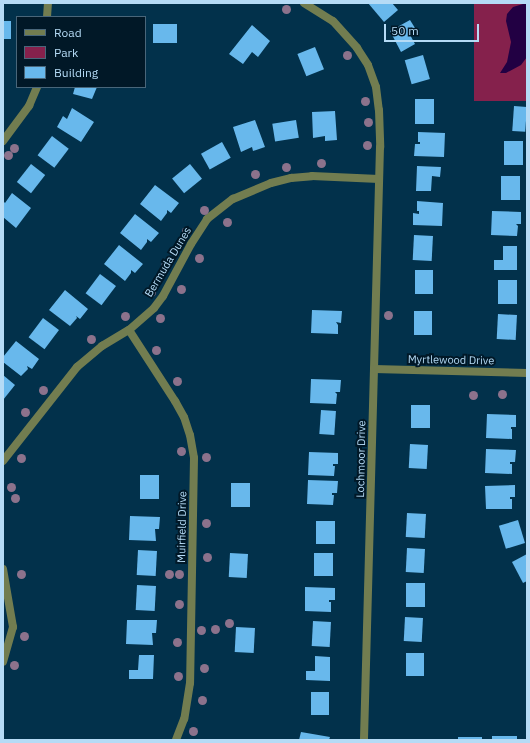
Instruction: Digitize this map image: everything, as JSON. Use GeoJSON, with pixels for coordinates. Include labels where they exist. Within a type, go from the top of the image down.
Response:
{"type":"FeatureCollection","features":[{"type":"Feature","properties":{"kind":"street"},"geometry":{"type":"LineString","coordinates":[[47,16],[48,3]]}},
{"type":"Feature","properties":{"kind":"street","name":"Lochmoor Drive"},"geometry":{"type":"LineString","coordinates":[[304,3],[333,21],[358,48],[368,65],[376,87],[380,110],[364,740]]}},
{"type":"Feature","properties":{"kind":"street"},"geometry":{"type":"LineString","coordinates":[[3,141],[28,106],[37,88]]}},
{"type":"Feature","properties":{"kind":"street","name":"Bermuda Dunes"},"geometry":{"type":"LineString","coordinates":[[3,461],[77,367],[102,346],[129,330],[154,308],[163,296],[191,244],[207,219],[233,199],[271,183],[291,178],[312,176],[379,179]]}},
{"type":"Feature","properties":{"kind":"street","name":"Muirfield Drive"},"geometry":{"type":"LineString","coordinates":[[129,330],[184,417],[190,435],[194,458],[190,684],[184,719],[176,740]]}},
{"type":"Feature","properties":{"kind":"street","name":"Myrtlewood Drive"},"geometry":{"type":"LineString","coordinates":[[374,369],[527,373]]}},
{"type":"Feature","properties":{"kind":"street"},"geometry":{"type":"LineString","coordinates":[[3,569],[13,627],[3,662]]}},
{"type":"Feature","properties":{"kind":"green space"},"geometry":{"type":"Polygon","coordinates":[[[474,3],[527,3],[527,101],[474,101],[474,3]]]}},
{"type":"Feature","properties":{"kind":"shaded area"},"geometry":{"type":"Polygon","coordinates":[[[527,4],[527,57],[521,65],[506,73],[500,73],[507,62],[511,42],[506,21],[507,14],[513,7],[527,4]]]}},
{"type":"Feature","properties":{"kind":"building"},"geometry":{"type":"Polygon","coordinates":[[[368,3],[392,3],[398,10],[384,22],[368,3]]]}},
{"type":"Feature","properties":{"kind":"building"},"geometry":{"type":"Polygon","coordinates":[[[410,20],[415,28],[408,31],[415,44],[401,52],[390,31],[410,20]]]}},
{"type":"Feature","properties":{"kind":"building"},"geometry":{"type":"Polygon","coordinates":[[[3,21],[11,21],[11,39],[3,39],[3,21]]]}},
{"type":"Feature","properties":{"kind":"building"},"geometry":{"type":"Polygon","coordinates":[[[153,24],[177,24],[177,43],[153,43],[153,24]]]}},
{"type":"Feature","properties":{"kind":"building"},"geometry":{"type":"Polygon","coordinates":[[[252,25],[270,41],[258,57],[252,52],[243,64],[229,54],[252,25]]]}},
{"type":"Feature","properties":{"kind":"building"},"geometry":{"type":"Polygon","coordinates":[[[315,47],[324,69],[306,76],[297,54],[315,47]]]}},
{"type":"Feature","properties":{"kind":"building"},"geometry":{"type":"Polygon","coordinates":[[[423,55],[430,79],[412,84],[405,60],[423,55]]]}},
{"type":"Feature","properties":{"kind":"building"},"geometry":{"type":"Polygon","coordinates":[[[75,88],[97,88],[92,99],[73,94],[75,88]]]}},
{"type":"Feature","properties":{"kind":"building"},"geometry":{"type":"Polygon","coordinates":[[[415,99],[434,99],[434,124],[415,124],[415,99]]]}},
{"type":"Feature","properties":{"kind":"building"},"geometry":{"type":"Polygon","coordinates":[[[514,106],[527,107],[525,132],[512,131],[514,106]]]}},
{"type":"Feature","properties":{"kind":"building"},"geometry":{"type":"Polygon","coordinates":[[[72,108],[94,122],[81,142],[57,127],[63,116],[67,119],[72,108]]]}},
{"type":"Feature","properties":{"kind":"building"},"geometry":{"type":"Polygon","coordinates":[[[335,111],[337,140],[325,141],[325,136],[313,138],[312,112],[335,111]]]}},
{"type":"Feature","properties":{"kind":"building"},"geometry":{"type":"Polygon","coordinates":[[[255,120],[265,147],[253,151],[252,147],[241,152],[233,127],[255,120]]]}},
{"type":"Feature","properties":{"kind":"building"},"geometry":{"type":"Polygon","coordinates":[[[296,120],[299,138],[275,142],[272,124],[296,120]]]}},
{"type":"Feature","properties":{"kind":"building"},"geometry":{"type":"Polygon","coordinates":[[[418,132],[445,133],[444,157],[414,156],[415,144],[420,144],[420,142],[418,142],[418,132]]]}},
{"type":"Feature","properties":{"kind":"building"},"geometry":{"type":"Polygon","coordinates":[[[52,136],[69,149],[54,168],[38,155],[52,136]]]}},
{"type":"Feature","properties":{"kind":"building"},"geometry":{"type":"Polygon","coordinates":[[[504,141],[523,141],[523,165],[504,165],[504,141]]]}},
{"type":"Feature","properties":{"kind":"building"},"geometry":{"type":"Polygon","coordinates":[[[222,142],[231,158],[210,169],[201,154],[222,142]]]}},
{"type":"Feature","properties":{"kind":"building"},"geometry":{"type":"Polygon","coordinates":[[[31,164],[45,175],[31,193],[17,182],[31,164]]]}},
{"type":"Feature","properties":{"kind":"building"},"geometry":{"type":"Polygon","coordinates":[[[190,164],[202,179],[184,193],[172,178],[190,164]]]}},
{"type":"Feature","properties":{"kind":"building"},"geometry":{"type":"Polygon","coordinates":[[[417,166],[441,167],[440,177],[432,176],[431,191],[416,191],[417,166]]]}},
{"type":"Feature","properties":{"kind":"building"},"geometry":{"type":"Polygon","coordinates":[[[501,176],[520,176],[520,200],[501,200],[501,176]]]}},
{"type":"Feature","properties":{"kind":"building"},"geometry":{"type":"Polygon","coordinates":[[[155,185],[179,203],[171,213],[167,210],[167,213],[161,221],[140,204],[155,185]]]}},
{"type":"Feature","properties":{"kind":"building"},"geometry":{"type":"Polygon","coordinates":[[[12,193],[31,208],[16,228],[3,217],[3,201],[5,203],[12,193]]]}},
{"type":"Feature","properties":{"kind":"building"},"geometry":{"type":"Polygon","coordinates":[[[417,201],[443,203],[442,226],[413,225],[413,213],[419,214],[419,211],[417,211],[417,201]]]}},
{"type":"Feature","properties":{"kind":"building"},"geometry":{"type":"Polygon","coordinates":[[[492,211],[521,212],[521,224],[516,224],[518,226],[517,236],[491,235],[492,211]]]}},
{"type":"Feature","properties":{"kind":"building"},"geometry":{"type":"Polygon","coordinates":[[[135,214],[159,233],[151,242],[147,239],[147,242],[141,250],[120,233],[135,214]]]}},
{"type":"Feature","properties":{"kind":"building"},"geometry":{"type":"Polygon","coordinates":[[[414,235],[433,236],[432,261],[413,260],[414,235]]]}},
{"type":"Feature","properties":{"kind":"building"},"geometry":{"type":"Polygon","coordinates":[[[119,245],[143,264],[135,273],[131,270],[131,273],[125,281],[104,264],[119,245]]]}},
{"type":"Feature","properties":{"kind":"building"},"geometry":{"type":"Polygon","coordinates":[[[503,246],[517,246],[517,270],[494,270],[494,260],[503,260],[503,246]]]}},
{"type":"Feature","properties":{"kind":"building"},"geometry":{"type":"Polygon","coordinates":[[[415,270],[433,270],[433,294],[415,294],[415,270]]]}},
{"type":"Feature","properties":{"kind":"building"},"geometry":{"type":"Polygon","coordinates":[[[100,274],[116,286],[102,305],[86,293],[100,274]]]}},
{"type":"Feature","properties":{"kind":"building"},"geometry":{"type":"Polygon","coordinates":[[[498,280],[517,280],[517,304],[498,304],[498,280]]]}},
{"type":"Feature","properties":{"kind":"building"},"geometry":{"type":"Polygon","coordinates":[[[65,290],[88,309],[80,319],[76,316],[77,318],[70,326],[49,310],[65,290]]]}},
{"type":"Feature","properties":{"kind":"building"},"geometry":{"type":"Polygon","coordinates":[[[312,310],[342,311],[341,323],[336,322],[338,325],[338,334],[311,333],[312,310]]]}},
{"type":"Feature","properties":{"kind":"building"},"geometry":{"type":"Polygon","coordinates":[[[414,311],[432,311],[432,335],[414,335],[414,311]]]}},
{"type":"Feature","properties":{"kind":"building"},"geometry":{"type":"Polygon","coordinates":[[[498,314],[517,315],[516,340],[497,339],[498,314]]]}},
{"type":"Feature","properties":{"kind":"building"},"geometry":{"type":"Polygon","coordinates":[[[43,318],[59,330],[45,349],[29,337],[43,318]]]}},
{"type":"Feature","properties":{"kind":"building"},"geometry":{"type":"Polygon","coordinates":[[[16,341],[39,359],[32,369],[27,366],[28,369],[21,376],[3,362],[3,357],[16,341]]]}},
{"type":"Feature","properties":{"kind":"building"},"geometry":{"type":"Polygon","coordinates":[[[3,375],[15,385],[3,400],[3,375]]]}},
{"type":"Feature","properties":{"kind":"building"},"geometry":{"type":"Polygon","coordinates":[[[311,379],[341,380],[340,392],[335,392],[337,394],[336,404],[310,403],[311,379]]]}},
{"type":"Feature","properties":{"kind":"building"},"geometry":{"type":"Polygon","coordinates":[[[411,405],[430,405],[430,428],[411,428],[411,405]]]}},
{"type":"Feature","properties":{"kind":"building"},"geometry":{"type":"Polygon","coordinates":[[[321,410],[336,411],[334,435],[319,434],[321,410]]]}},
{"type":"Feature","properties":{"kind":"building"},"geometry":{"type":"Polygon","coordinates":[[[487,414],[516,415],[516,427],[511,427],[512,439],[486,438],[487,414]]]}},
{"type":"Feature","properties":{"kind":"building"},"geometry":{"type":"Polygon","coordinates":[[[410,444],[428,445],[427,469],[409,468],[410,444]]]}},
{"type":"Feature","properties":{"kind":"building"},"geometry":{"type":"Polygon","coordinates":[[[486,449],[516,450],[515,462],[510,462],[510,464],[512,464],[512,474],[485,473],[486,449]]]}},
{"type":"Feature","properties":{"kind":"building"},"geometry":{"type":"Polygon","coordinates":[[[309,452],[338,453],[338,464],[333,464],[333,466],[335,466],[334,476],[308,475],[309,452]]]}},
{"type":"Feature","properties":{"kind":"building"},"geometry":{"type":"Polygon","coordinates":[[[140,475],[159,475],[159,499],[140,499],[140,475]]]}},
{"type":"Feature","properties":{"kind":"building"},"geometry":{"type":"Polygon","coordinates":[[[308,480],[338,481],[337,493],[332,493],[332,495],[334,495],[333,505],[307,504],[308,480]]]}},
{"type":"Feature","properties":{"kind":"building"},"geometry":{"type":"Polygon","coordinates":[[[231,483],[250,483],[250,507],[231,507],[231,483]]]}},
{"type":"Feature","properties":{"kind":"building"},"geometry":{"type":"Polygon","coordinates":[[[515,485],[515,497],[510,497],[510,499],[512,499],[512,509],[486,509],[485,486],[515,485]]]}},
{"type":"Feature","properties":{"kind":"building"},"geometry":{"type":"Polygon","coordinates":[[[407,513],[426,514],[425,538],[406,537],[407,513]]]}},
{"type":"Feature","properties":{"kind":"building"},"geometry":{"type":"Polygon","coordinates":[[[130,516],[160,517],[159,529],[155,529],[156,541],[129,540],[130,516]]]}},
{"type":"Feature","properties":{"kind":"building"},"geometry":{"type":"Polygon","coordinates":[[[518,520],[525,543],[506,549],[499,526],[518,520]]]}},
{"type":"Feature","properties":{"kind":"building"},"geometry":{"type":"Polygon","coordinates":[[[316,521],[335,521],[335,544],[316,544],[316,521]]]}},
{"type":"Feature","properties":{"kind":"building"},"geometry":{"type":"Polygon","coordinates":[[[407,548],[425,549],[424,573],[406,572],[407,548]]]}},
{"type":"Feature","properties":{"kind":"building"},"geometry":{"type":"Polygon","coordinates":[[[138,550],[157,551],[156,576],[137,575],[138,550]]]}},
{"type":"Feature","properties":{"kind":"building"},"geometry":{"type":"Polygon","coordinates":[[[230,553],[248,554],[247,578],[229,577],[230,553]]]}},
{"type":"Feature","properties":{"kind":"building"},"geometry":{"type":"Polygon","coordinates":[[[314,553],[333,553],[333,576],[314,576],[314,553]]]}},
{"type":"Feature","properties":{"kind":"building"},"geometry":{"type":"Polygon","coordinates":[[[527,554],[527,581],[523,583],[512,562],[527,554]]]}},
{"type":"Feature","properties":{"kind":"building"},"geometry":{"type":"Polygon","coordinates":[[[406,583],[425,583],[425,607],[406,607],[406,583]]]}},
{"type":"Feature","properties":{"kind":"building"},"geometry":{"type":"Polygon","coordinates":[[[137,585],[156,586],[155,611],[136,610],[137,585]]]}},
{"type":"Feature","properties":{"kind":"building"},"geometry":{"type":"Polygon","coordinates":[[[305,587],[335,588],[335,600],[329,600],[329,602],[331,602],[331,612],[305,611],[305,587]]]}},
{"type":"Feature","properties":{"kind":"building"},"geometry":{"type":"Polygon","coordinates":[[[405,617],[423,618],[422,642],[404,641],[405,617]]]}},
{"type":"Feature","properties":{"kind":"building"},"geometry":{"type":"Polygon","coordinates":[[[127,620],[157,620],[156,633],[152,633],[153,645],[126,644],[127,620]]]}},
{"type":"Feature","properties":{"kind":"building"},"geometry":{"type":"Polygon","coordinates":[[[313,621],[331,622],[330,647],[312,646],[313,621]]]}},
{"type":"Feature","properties":{"kind":"building"},"geometry":{"type":"Polygon","coordinates":[[[236,627],[255,628],[254,653],[235,652],[236,627]]]}},
{"type":"Feature","properties":{"kind":"building"},"geometry":{"type":"Polygon","coordinates":[[[406,653],[424,653],[424,676],[406,676],[406,653]]]}},
{"type":"Feature","properties":{"kind":"building"},"geometry":{"type":"Polygon","coordinates":[[[139,655],[154,655],[153,679],[129,679],[129,670],[138,670],[139,655]]]}},
{"type":"Feature","properties":{"kind":"building"},"geometry":{"type":"Polygon","coordinates":[[[315,656],[330,657],[330,681],[306,680],[306,671],[315,671],[315,656]]]}},
{"type":"Feature","properties":{"kind":"building"},"geometry":{"type":"Polygon","coordinates":[[[311,692],[329,692],[329,715],[311,715],[311,692]]]}},
{"type":"Feature","properties":{"kind":"building"},"geometry":{"type":"Polygon","coordinates":[[[301,732],[330,737],[329,740],[299,740],[301,732]]]}},
{"type":"Feature","properties":{"kind":"building"},"geometry":{"type":"Polygon","coordinates":[[[492,736],[517,736],[517,740],[492,740],[492,736]]]}},
{"type":"Feature","properties":{"kind":"building"},"geometry":{"type":"Polygon","coordinates":[[[458,737],[482,737],[482,740],[458,740],[458,737]]]}}]}
